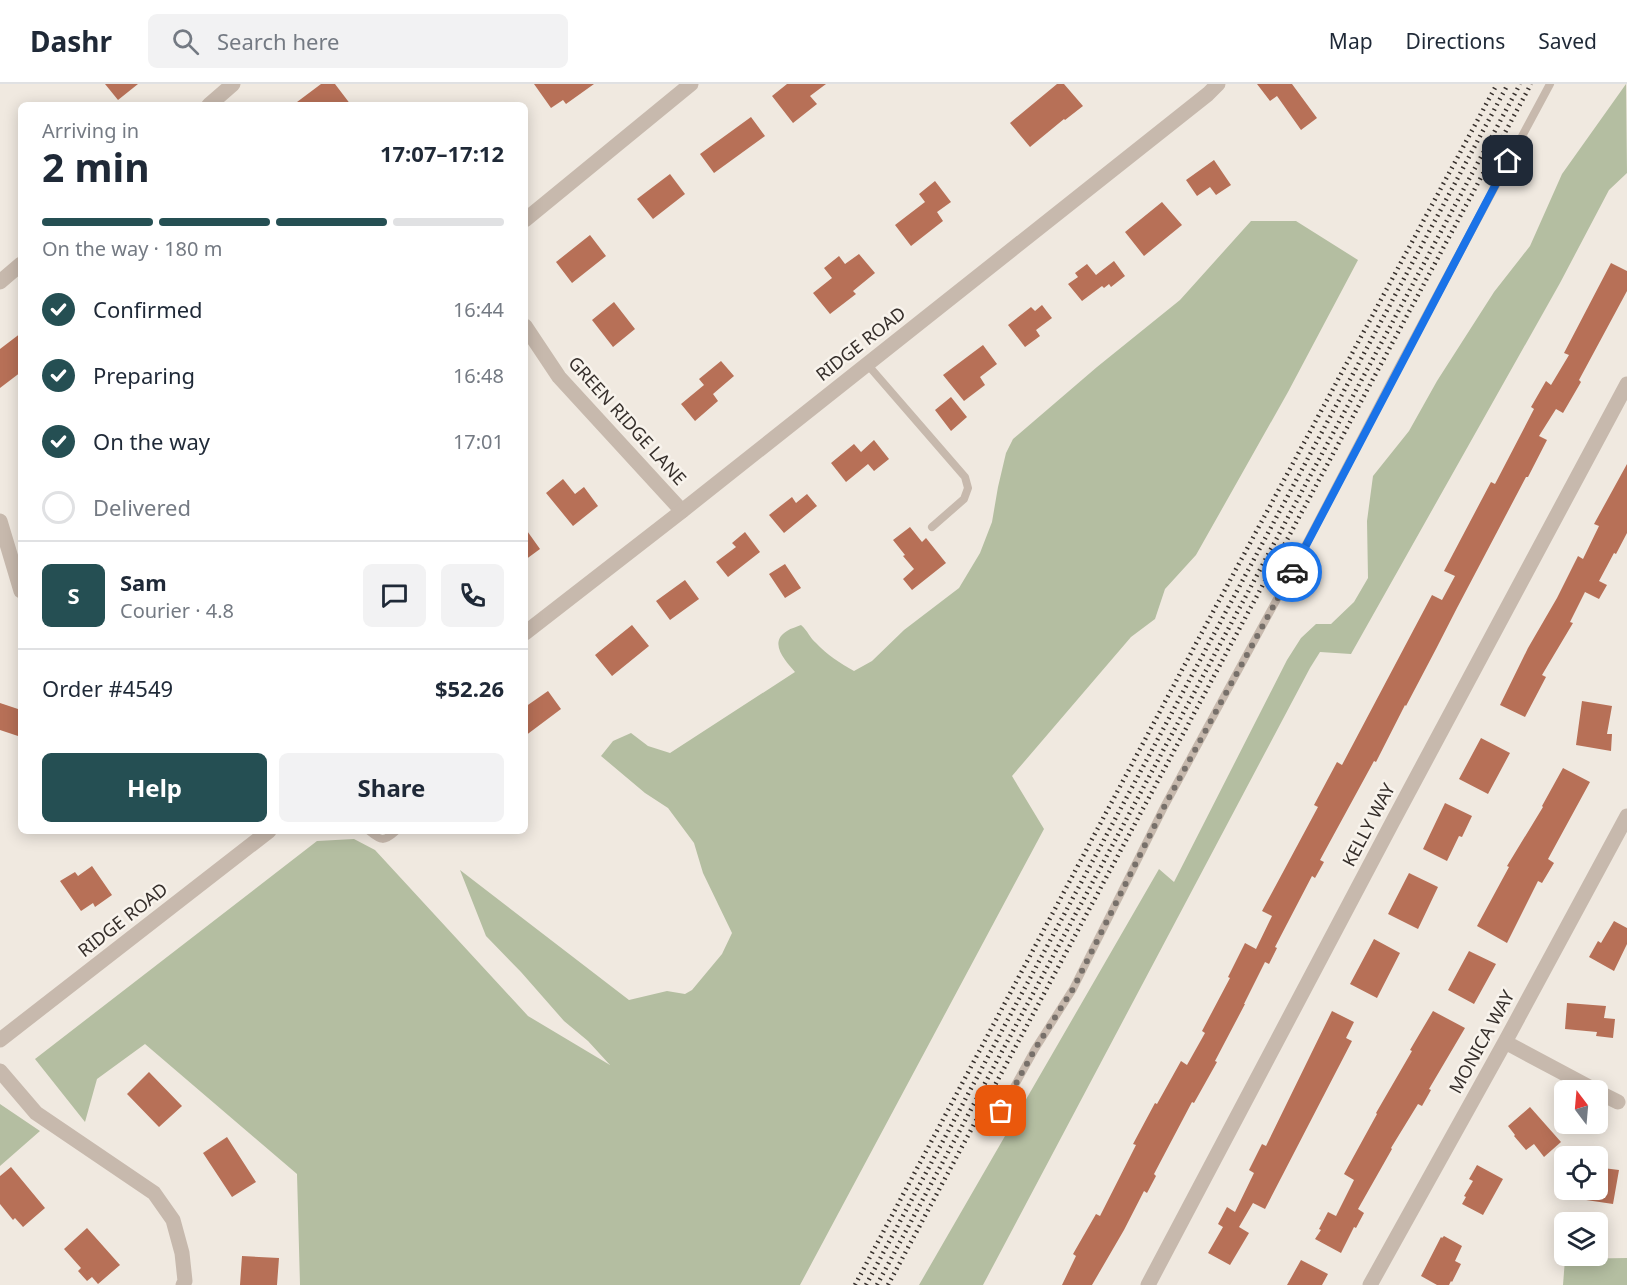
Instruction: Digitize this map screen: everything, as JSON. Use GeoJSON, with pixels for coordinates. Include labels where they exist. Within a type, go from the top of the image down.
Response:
{"type":"FeatureCollection","features":[{"type":"Feature","properties":{"kind":"street"},"geometry":{"type":"LineString","coordinates":[[212,102],[233,84]]}},
{"type":"Feature","properties":{"kind":"street"},"geometry":{"type":"LineString","coordinates":[[528,218],[691,84]]}},
{"type":"Feature","properties":{"kind":"street","name":"RIDGE ROAD"},"geometry":{"type":"LineString","coordinates":[[528,631],[682,511],[1218,84]]}},
{"type":"Feature","properties":{"kind":"street"},"geometry":{"type":"LineString","coordinates":[[0,282],[18,267]]}},
{"type":"Feature","properties":{"kind":"street","name":"GREEN RIDGE LANE"},"geometry":{"type":"LineString","coordinates":[[528,330],[559,377],[682,511]]}},
{"type":"Feature","properties":{"kind":"street","name":"KELLY WAY"},"geometry":{"type":"LineString","coordinates":[[1149,1285],[1392,823],[1627,384]]}},
{"type":"Feature","properties":{"kind":"street"},"geometry":{"type":"LineString","coordinates":[[0,521],[18,581]]}},
{"type":"Feature","properties":{"kind":"street","name":"MONICA WAY"},"geometry":{"type":"LineString","coordinates":[[1370,1285],[1627,816]]}},
{"type":"Feature","properties":{"kind":"street","name":"RIDGE ROAD"},"geometry":{"type":"LineString","coordinates":[[0,1040],[265,834]]}},
{"type":"Feature","properties":{"kind":"street"},"geometry":{"type":"LineString","coordinates":[[1505,1042],[1576,1080]]}},
{"type":"Feature","properties":{"kind":"street"},"geometry":{"type":"LineString","coordinates":[[0,1071],[36,1113],[153,1193],[173,1220],[182,1253],[185,1281],[183,1285]]}},
{"type":"Feature","properties":{"kind":"street"},"geometry":{"type":"LineString","coordinates":[[1608,1097],[1618,1102]]}},
{"type":"Feature","properties":{"kind":"lane"},"geometry":{"type":"LineString","coordinates":[[989,1132],[1035,1049],[1073,989],[1164,807],[1290,575],[1550,84]]}},
{"type":"Feature","properties":{"kind":"lane"},"geometry":{"type":"LineString","coordinates":[[867,364],[965,477],[968,488],[964,499],[932,527]]}},
{"type":"Feature","properties":{"kind":"lane"},"geometry":{"type":"LineString","coordinates":[[373,834],[379,839],[390,837],[393,834]]}},
{"type":"Feature","properties":{"kind":"green space"},"geometry":{"type":"Polygon","coordinates":[[[1626,84],[1627,173],[1609,190],[1560,283],[1351,654],[1320,652],[1310,668],[983,1285],[919,1285],[1159,869],[1174,882],[1287,660],[1301,638],[1316,624],[1331,624],[1354,602],[1368,578],[1367,521],[1373,476],[1409,431],[1437,381],[1494,292],[1530,246],[1562,174],[1626,84]]]}},
{"type":"Feature","properties":{"kind":"green space"},"geometry":{"type":"Polygon","coordinates":[[[1251,221],[1296,221],[1358,260],[1288,392],[1196,555],[1165,589],[1155,619],[1131,637],[1012,776],[1044,829],[800,1285],[300,1285],[297,1174],[145,1044],[97,1079],[85,1122],[35,1059],[317,841],[354,839],[375,850],[528,1016],[610,1065],[588,1041],[564,1021],[486,936],[460,870],[629,1000],[667,991],[685,994],[692,990],[722,954],[732,933],[703,873],[694,843],[668,808],[645,793],[601,756],[613,741],[631,733],[648,746],[670,753],[795,672],[780,652],[779,641],[787,631],[801,625],[825,651],[854,671],[872,661],[904,630],[959,588],[980,553],[992,522],[1006,453],[1013,439],[1180,300],[1251,221]]]}},
{"type":"Feature","properties":{"kind":"green space"},"geometry":{"type":"Polygon","coordinates":[[[0,1104],[40,1131],[0,1166],[0,1104]]]}},
{"type":"Feature","properties":{"kind":"green space"},"geometry":{"type":"Polygon","coordinates":[[[1608,1258],[1627,1258],[1627,1285],[1563,1285],[1564,1266],[1608,1266],[1608,1258]]]}},
{"type":"Feature","properties":{"kind":"building"},"geometry":{"type":"Polygon","coordinates":[[[105,84],[138,84],[118,100],[105,84]]]}},
{"type":"Feature","properties":{"kind":"building"},"geometry":{"type":"Polygon","coordinates":[[[321,84],[335,84],[349,102],[297,102],[321,84]]]}},
{"type":"Feature","properties":{"kind":"building"},"geometry":{"type":"Polygon","coordinates":[[[534,84],[594,84],[566,104],[563,100],[551,108],[534,84]]]}},
{"type":"Feature","properties":{"kind":"building"},"geometry":{"type":"Polygon","coordinates":[[[787,84],[826,84],[810,96],[817,104],[793,123],[772,96],[787,84]]]}},
{"type":"Feature","properties":{"kind":"building"},"geometry":{"type":"Polygon","coordinates":[[[1057,84],[1064,84],[1083,106],[1030,147],[1010,123],[1057,84]]]}},
{"type":"Feature","properties":{"kind":"building"},"geometry":{"type":"Polygon","coordinates":[[[1257,84],[1292,84],[1317,118],[1301,130],[1277,96],[1270,101],[1257,84]]]}},
{"type":"Feature","properties":{"kind":"building"},"geometry":{"type":"Polygon","coordinates":[[[751,117],[765,136],[714,173],[700,154],[751,117]]]}},
{"type":"Feature","properties":{"kind":"building"},"geometry":{"type":"Polygon","coordinates":[[[1214,160],[1231,185],[1216,195],[1210,187],[1197,196],[1186,180],[1214,160]]]}},
{"type":"Feature","properties":{"kind":"building"},"geometry":{"type":"Polygon","coordinates":[[[670,174],[685,194],[653,219],[637,199],[670,174]]]}},
{"type":"Feature","properties":{"kind":"building"},"geometry":{"type":"Polygon","coordinates":[[[935,181],[951,202],[937,212],[943,221],[911,246],[895,225],[925,202],[919,194],[935,181]]]}},
{"type":"Feature","properties":{"kind":"building"},"geometry":{"type":"Polygon","coordinates":[[[1162,202],[1182,225],[1144,256],[1125,232],[1162,202]]]}},
{"type":"Feature","properties":{"kind":"building"},"geometry":{"type":"Polygon","coordinates":[[[590,235],[606,256],[572,283],[556,262],[590,235]]]}},
{"type":"Feature","properties":{"kind":"building"},"geometry":{"type":"Polygon","coordinates":[[[859,254],[875,273],[853,291],[856,294],[830,314],[813,293],[832,278],[824,268],[839,256],[845,264],[859,254]]]}},
{"type":"Feature","properties":{"kind":"building"},"geometry":{"type":"Polygon","coordinates":[[[1114,261],[1125,276],[1111,287],[1109,284],[1104,288],[1102,286],[1082,301],[1068,284],[1078,277],[1075,273],[1087,264],[1096,275],[1114,261]]]}},
{"type":"Feature","properties":{"kind":"building"},"geometry":{"type":"Polygon","coordinates":[[[1611,263],[1627,271],[1627,291],[1563,413],[1556,409],[1539,436],[1547,440],[1528,477],[1376,762],[1374,761],[1320,860],[1324,862],[1315,878],[1312,876],[1275,947],[1277,948],[1269,964],[1265,962],[1215,1061],[1217,1062],[1194,1103],[1192,1102],[1154,1174],[1156,1176],[1147,1193],[1144,1191],[1092,1285],[1062,1285],[1076,1256],[1073,1254],[1096,1214],[1100,1216],[1136,1145],[1133,1144],[1155,1103],[1157,1104],[1181,1061],[1187,1065],[1205,1033],[1202,1031],[1230,978],[1228,977],[1245,943],[1256,949],[1272,916],[1262,911],[1318,807],[1314,805],[1337,762],[1342,765],[1432,595],[1442,600],[1455,576],[1444,571],[1491,482],[1495,484],[1534,409],[1531,407],[1546,381],[1551,385],[1569,355],[1564,353],[1611,263]]]}},
{"type":"Feature","properties":{"kind":"building"},"geometry":{"type":"Polygon","coordinates":[[[614,302],[635,329],[613,347],[592,320],[614,302]]]}},
{"type":"Feature","properties":{"kind":"building"},"geometry":{"type":"Polygon","coordinates":[[[1042,305],[1052,318],[1036,330],[1040,336],[1025,347],[1008,325],[1031,307],[1035,311],[1042,305]]]}},
{"type":"Feature","properties":{"kind":"building"},"geometry":{"type":"Polygon","coordinates":[[[18,335],[18,374],[0,388],[0,349],[18,335]]]}},
{"type":"Feature","properties":{"kind":"building"},"geometry":{"type":"Polygon","coordinates":[[[983,345],[997,364],[980,377],[985,385],[964,401],[943,375],[983,345]]]}},
{"type":"Feature","properties":{"kind":"building"},"geometry":{"type":"Polygon","coordinates":[[[721,361],[734,376],[713,394],[718,401],[695,421],[681,404],[704,385],[699,379],[721,361]]]}},
{"type":"Feature","properties":{"kind":"building"},"geometry":{"type":"Polygon","coordinates":[[[951,397],[967,417],[951,431],[935,410],[951,397]]]}},
{"type":"Feature","properties":{"kind":"building"},"geometry":{"type":"Polygon","coordinates":[[[874,440],[889,459],[874,471],[868,464],[846,482],[831,463],[854,444],[861,452],[874,440]]]}},
{"type":"Feature","properties":{"kind":"building"},"geometry":{"type":"Polygon","coordinates":[[[1627,464],[1627,533],[1599,581],[1607,585],[1599,599],[1585,592],[1570,622],[1573,623],[1542,675],[1546,677],[1525,717],[1500,705],[1578,556],[1583,559],[1599,526],[1594,524],[1627,464]]]}},
{"type":"Feature","properties":{"kind":"building"},"geometry":{"type":"Polygon","coordinates":[[[563,479],[575,494],[584,487],[598,506],[573,526],[546,493],[563,479]]]}},
{"type":"Feature","properties":{"kind":"building"},"geometry":{"type":"Polygon","coordinates":[[[807,494],[817,506],[784,533],[769,515],[792,497],[796,503],[807,494]]]}},
{"type":"Feature","properties":{"kind":"building"},"geometry":{"type":"Polygon","coordinates":[[[910,527],[922,542],[926,538],[946,563],[912,590],[903,579],[914,569],[893,540],[910,527]]]}},
{"type":"Feature","properties":{"kind":"building"},"geometry":{"type":"Polygon","coordinates":[[[528,532],[540,549],[528,558],[528,532]]]}},
{"type":"Feature","properties":{"kind":"building"},"geometry":{"type":"Polygon","coordinates":[[[745,532],[760,552],[728,577],[716,562],[736,547],[732,543],[745,532]]]}},
{"type":"Feature","properties":{"kind":"building"},"geometry":{"type":"Polygon","coordinates":[[[785,564],[801,588],[785,598],[769,574],[785,564]]]}},
{"type":"Feature","properties":{"kind":"building"},"geometry":{"type":"Polygon","coordinates":[[[685,580],[699,599],[670,620],[656,601],[685,580]]]}},
{"type":"Feature","properties":{"kind":"building"},"geometry":{"type":"Polygon","coordinates":[[[632,625],[649,646],[612,676],[595,655],[632,625]]]}},
{"type":"Feature","properties":{"kind":"building"},"geometry":{"type":"Polygon","coordinates":[[[548,691],[561,709],[528,734],[528,705],[548,691]]]}},
{"type":"Feature","properties":{"kind":"building"},"geometry":{"type":"Polygon","coordinates":[[[1582,701],[1612,706],[1607,734],[1612,734],[1611,751],[1576,745],[1582,701]]]}},
{"type":"Feature","properties":{"kind":"building"},"geometry":{"type":"Polygon","coordinates":[[[0,703],[18,709],[18,736],[0,730],[0,703]]]}},
{"type":"Feature","properties":{"kind":"building"},"geometry":{"type":"Polygon","coordinates":[[[1481,738],[1510,753],[1488,794],[1459,779],[1481,738]]]}},
{"type":"Feature","properties":{"kind":"building"},"geometry":{"type":"Polygon","coordinates":[[[1563,768],[1590,782],[1548,859],[1554,863],[1542,883],[1538,881],[1507,943],[1477,926],[1509,867],[1507,866],[1543,807],[1563,768]]]}},
{"type":"Feature","properties":{"kind":"building"},"geometry":{"type":"Polygon","coordinates":[[[1445,803],[1472,816],[1447,861],[1423,849],[1445,803]]]}},
{"type":"Feature","properties":{"kind":"building"},"geometry":{"type":"Polygon","coordinates":[[[92,866],[112,895],[95,907],[93,903],[81,911],[60,881],[75,872],[78,876],[92,866]]]}},
{"type":"Feature","properties":{"kind":"building"},"geometry":{"type":"Polygon","coordinates":[[[1409,873],[1438,887],[1418,929],[1388,914],[1409,873]]]}},
{"type":"Feature","properties":{"kind":"building"},"geometry":{"type":"Polygon","coordinates":[[[1614,921],[1627,928],[1627,944],[1614,971],[1589,957],[1598,941],[1601,943],[1614,921]]]}},
{"type":"Feature","properties":{"kind":"building"},"geometry":{"type":"Polygon","coordinates":[[[1374,939],[1400,953],[1377,998],[1350,984],[1374,939]]]}},
{"type":"Feature","properties":{"kind":"building"},"geometry":{"type":"Polygon","coordinates":[[[1469,951],[1496,964],[1474,1004],[1448,990],[1469,951]]]}},
{"type":"Feature","properties":{"kind":"building"},"geometry":{"type":"Polygon","coordinates":[[[1567,1003],[1606,1006],[1604,1018],[1615,1019],[1613,1038],[1596,1036],[1597,1032],[1565,1029],[1567,1003]]]}},
{"type":"Feature","properties":{"kind":"building"},"geometry":{"type":"Polygon","coordinates":[[[1332,1011],[1354,1022],[1346,1038],[1352,1041],[1265,1209],[1253,1203],[1239,1227],[1249,1233],[1230,1265],[1208,1253],[1223,1227],[1218,1224],[1227,1207],[1235,1212],[1254,1173],[1249,1170],[1262,1144],[1266,1146],[1332,1011]]]}},
{"type":"Feature","properties":{"kind":"building"},"geometry":{"type":"Polygon","coordinates":[[[1433,1011],[1465,1028],[1429,1089],[1431,1090],[1422,1106],[1418,1104],[1391,1148],[1358,1209],[1364,1213],[1341,1253],[1315,1239],[1328,1212],[1336,1216],[1354,1180],[1344,1174],[1433,1011]]]}},
{"type":"Feature","properties":{"kind":"building"},"geometry":{"type":"Polygon","coordinates":[[[149,1072],[182,1106],[159,1127],[127,1094],[149,1072]]]}},
{"type":"Feature","properties":{"kind":"building"},"geometry":{"type":"Polygon","coordinates":[[[1530,1107],[1561,1142],[1544,1157],[1534,1144],[1526,1150],[1508,1126],[1530,1107]]]}},
{"type":"Feature","properties":{"kind":"building"},"geometry":{"type":"Polygon","coordinates":[[[227,1137],[256,1182],[232,1197],[203,1153],[227,1137]]]}},
{"type":"Feature","properties":{"kind":"building"},"geometry":{"type":"Polygon","coordinates":[[[1477,1165],[1503,1179],[1483,1215],[1462,1204],[1473,1181],[1469,1179],[1477,1165]]]}},
{"type":"Feature","properties":{"kind":"building"},"geometry":{"type":"Polygon","coordinates":[[[11,1167],[45,1208],[23,1227],[15,1218],[13,1220],[0,1204],[0,1176],[11,1167]]]}},
{"type":"Feature","properties":{"kind":"building"},"geometry":{"type":"Polygon","coordinates":[[[1608,1169],[1619,1170],[1613,1204],[1586,1200],[1608,1200],[1608,1169]]]}},
{"type":"Feature","properties":{"kind":"building"},"geometry":{"type":"Polygon","coordinates":[[[87,1228],[120,1265],[98,1284],[92,1277],[87,1281],[78,1271],[81,1268],[64,1249],[87,1228]]]}},
{"type":"Feature","properties":{"kind":"building"},"geometry":{"type":"Polygon","coordinates":[[[1444,1236],[1462,1246],[1455,1261],[1461,1264],[1449,1285],[1437,1285],[1421,1276],[1441,1237],[1444,1236]]]}},
{"type":"Feature","properties":{"kind":"building"},"geometry":{"type":"Polygon","coordinates":[[[242,1256],[279,1258],[277,1285],[240,1285],[242,1256]]]}},
{"type":"Feature","properties":{"kind":"building"},"geometry":{"type":"Polygon","coordinates":[[[1301,1260],[1328,1274],[1322,1285],[1287,1285],[1301,1260]]]}},
{"type":"Feature","properties":{"kind":"railway"},"geometry":{"type":"LineString","coordinates":[[855,1285],[1497,84]]}},
{"type":"Feature","properties":{"kind":"railway"},"geometry":{"type":"LineString","coordinates":[[866,1285],[1508,84]]}},
{"type":"Feature","properties":{"kind":"railway"},"geometry":{"type":"LineString","coordinates":[[877,1285],[1520,84]]}},
{"type":"Feature","properties":{"kind":"railway"},"geometry":{"type":"LineString","coordinates":[[888,1285],[1531,84]]}},
{"type":"Feature","properties":{"kind":"way so far"},"geometry":{"type":"LineString","coordinates":[[1001,1111],[1035,1049],[1073,989],[1164,807],[1292,572]]}},
{"type":"Feature","properties":{"kind":"route"},"geometry":{"type":"LineString","coordinates":[[1292,572],[1508,161]]}}]}
